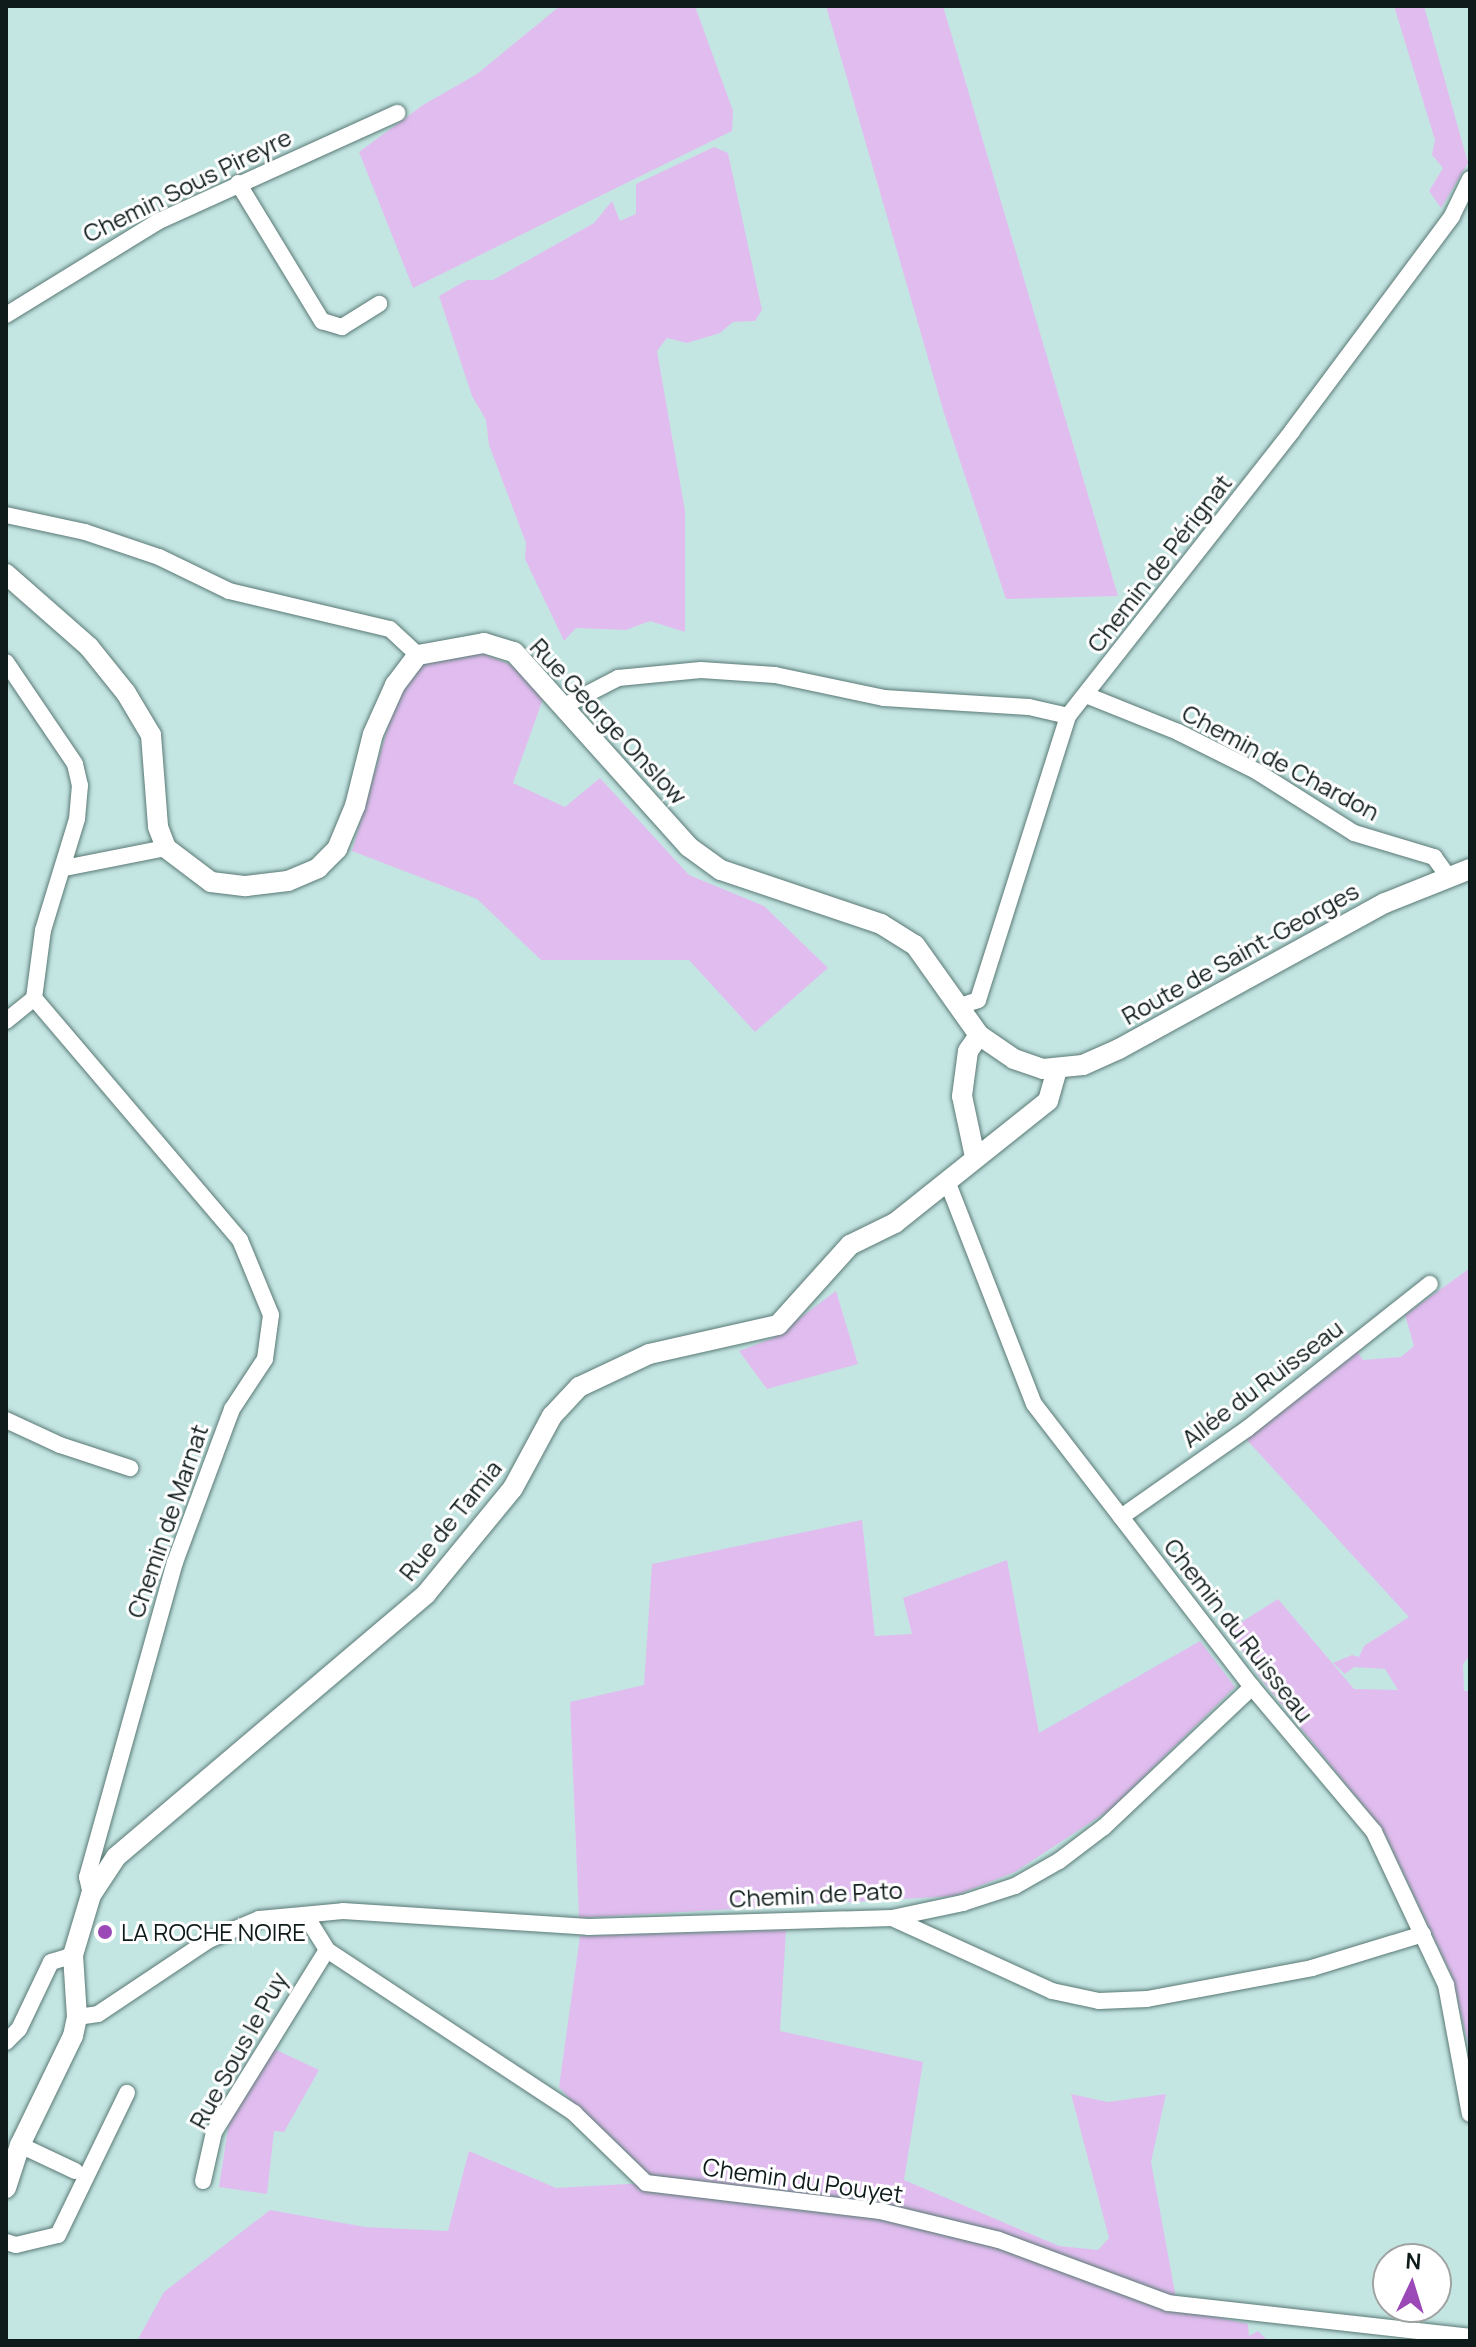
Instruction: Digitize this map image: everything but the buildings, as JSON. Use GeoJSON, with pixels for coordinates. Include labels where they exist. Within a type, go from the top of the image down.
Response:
{"type":"FeatureCollection","features":[{"type":"Feature","properties":{"kind":"street","name":"Chemin Sous Pireyre"},"geometry":{"type":"LineString","coordinates":[[6,315],[109,247],[238,183],[397,113]]}},
{"type":"Feature","properties":{"kind":"street","name":"Chemin de Pérignat"},"geometry":{"type":"LineString","coordinates":[[960,1006],[978,1000],[1068,716],[1301,418],[1452,216],[1470,179]]}},
{"type":"Feature","properties":{"kind":"street"},"geometry":{"type":"LineString","coordinates":[[238,183],[322,321],[342,327],[379,304]]}},
{"type":"Feature","properties":{"kind":"street"},"geometry":{"type":"LineString","coordinates":[[6,515],[85,532],[159,557],[229,591],[390,629],[418,655],[395,685],[373,734],[355,806],[337,849],[318,868],[288,881],[246,886],[211,882],[166,848],[158,827],[151,735],[89,647],[6,574]]}},
{"type":"Feature","properties":{"kind":"street","name":"Rue George Onslow"},"geometry":{"type":"LineString","coordinates":[[418,655],[484,643],[514,652],[566,705],[689,847],[721,870],[881,924],[915,945],[979,1035]]}},
{"type":"Feature","properties":{"kind":"street"},"geometry":{"type":"LineString","coordinates":[[6,662],[75,764],[80,785],[77,819],[43,930],[34,998],[6,1021]]}},
{"type":"Feature","properties":{"kind":"street"},"geometry":{"type":"LineString","coordinates":[[566,705],[618,678],[701,670],[775,675],[884,698],[1029,707],[1068,716]]}},
{"type":"Feature","properties":{"kind":"street","name":"Chemin de Chardon"},"geometry":{"type":"LineString","coordinates":[[1086,695],[1178,732],[1256,771],[1354,833],[1434,857],[1447,875]]}},
{"type":"Feature","properties":{"kind":"street"},"geometry":{"type":"LineString","coordinates":[[64,868],[166,848]]}},
{"type":"Feature","properties":{"kind":"street","name":"Route de Saint-Georges"},"geometry":{"type":"LineString","coordinates":[[1057,1069],[1119,1049],[1385,903],[1447,875],[1470,869]]}},
{"type":"Feature","properties":{"kind":"street","name":"Chemin de Marnat"},"geometry":{"type":"LineString","coordinates":[[34,998],[240,1240],[271,1315],[265,1359],[232,1409],[175,1562],[87,1877],[91,1895]]}},
{"type":"Feature","properties":{"kind":"street"},"geometry":{"type":"LineString","coordinates":[[975,1157],[962,1096],[968,1051],[979,1035],[1014,1059],[1057,1069]]}},
{"type":"Feature","properties":{"kind":"street","name":"Rue de Tamia"},"geometry":{"type":"LineString","coordinates":[[77,2017],[73,1962],[91,1895],[116,1857],[150,1823],[426,1594],[513,1488],[552,1416],[579,1387],[649,1354],[778,1325],[850,1245],[895,1223],[1048,1101],[1057,1069]]}},
{"type":"Feature","properties":{"kind":"street","name":"Chemin du Ruisseau"},"geometry":{"type":"LineString","coordinates":[[947,1181],[1034,1404],[1252,1687],[1374,1832],[1423,1934],[1457,2024],[1470,2114]]}},
{"type":"Feature","properties":{"kind":"street","name":"Allée du Ruisseau"},"geometry":{"type":"LineString","coordinates":[[1121,1517],[1248,1428],[1430,1284]]}},
{"type":"Feature","properties":{"kind":"street"},"geometry":{"type":"LineString","coordinates":[[6,1420],[60,1445],[130,1468]]}},
{"type":"Feature","properties":{"kind":"street","name":"Chemin de Pato"},"geometry":{"type":"LineString","coordinates":[[77,2017],[98,2014],[238,1924],[343,1911],[588,1927],[892,1918],[1015,1886],[1059,1861],[1104,1827],[1252,1687]]}},
{"type":"Feature","properties":{"kind":"street","name":"Chemin du Pouyet"},"geometry":{"type":"LineString","coordinates":[[306,1916],[327,1950],[574,2113],[646,2183],[880,2211],[999,2240],[1168,2303],[1470,2337]]}},
{"type":"Feature","properties":{"kind":"street"},"geometry":{"type":"LineString","coordinates":[[892,1918],[1052,1991],[1099,2001],[1147,1999],[1312,1968],[1423,1934]]}},
{"type":"Feature","properties":{"kind":"street","name":"Rue Sous le Puy"},"geometry":{"type":"LineString","coordinates":[[203,2181],[214,2132],[327,1950]]}},
{"type":"Feature","properties":{"kind":"street"},"geometry":{"type":"LineString","coordinates":[[6,2042],[19,2029],[51,1962],[67,1957],[73,1962]]}},
{"type":"Feature","properties":{"kind":"street"},"geometry":{"type":"LineString","coordinates":[[6,2188],[20,2145],[77,2017]]}},
{"type":"Feature","properties":{"kind":"street"},"geometry":{"type":"LineString","coordinates":[[6,2242],[16,2245],[58,2235],[127,2093]]}},
{"type":"Feature","properties":{"kind":"street"},"geometry":{"type":"LineString","coordinates":[[20,2145],[75,2171]]}},
{"type":"Feature","properties":{"kind":"shaded area"},"geometry":{"type":"Polygon","coordinates":[[[560,6],[695,6],[733,111],[732,131],[413,288],[359,152],[423,105],[477,74],[560,6]]]}},
{"type":"Feature","properties":{"kind":"shaded area"},"geometry":{"type":"Polygon","coordinates":[[[826,6],[943,6],[1118,596],[1006,599],[944,413],[826,6]]]}},
{"type":"Feature","properties":{"kind":"shaded area"},"geometry":{"type":"Polygon","coordinates":[[[1394,6],[1424,6],[1468,163],[1441,208],[1429,191],[1443,168],[1432,155],[1435,140],[1394,6]]]}},
{"type":"Feature","properties":{"kind":"shaded area"},"geometry":{"type":"Polygon","coordinates":[[[714,147],[728,153],[762,310],[755,321],[733,322],[720,333],[687,343],[667,338],[657,351],[685,511],[685,632],[650,621],[626,630],[576,628],[564,641],[525,559],[526,543],[489,445],[486,420],[472,396],[439,296],[467,280],[493,280],[594,223],[612,201],[620,221],[636,214],[636,184],[714,147]]]}},
{"type":"Feature","properties":{"kind":"shaded area"},"geometry":{"type":"Polygon","coordinates":[[[482,653],[511,665],[544,696],[513,783],[565,807],[600,778],[689,875],[764,906],[828,968],[755,1032],[689,960],[541,960],[477,899],[352,851],[395,702],[420,665],[482,653]]]}},
{"type":"Feature","properties":{"kind":"shaded area"},"geometry":{"type":"Polygon","coordinates":[[[1470,1268],[1470,1655],[1463,1664],[1464,1691],[1470,1691],[1470,2052],[1452,1976],[1383,1830],[1257,1674],[1229,1630],[1278,1599],[1354,1689],[1398,1690],[1385,1669],[1354,1667],[1345,1674],[1333,1663],[1352,1655],[1359,1657],[1364,1646],[1409,1617],[1246,1439],[1356,1350],[1363,1360],[1401,1357],[1414,1346],[1405,1315],[1470,1268]]]}},
{"type":"Feature","properties":{"kind":"shaded area"},"geometry":{"type":"Polygon","coordinates":[[[836,1291],[858,1364],[767,1389],[739,1351],[773,1338],[836,1291]]]}},
{"type":"Feature","properties":{"kind":"shaded area"},"geometry":{"type":"Polygon","coordinates":[[[862,1520],[875,1636],[912,1634],[903,1598],[1007,1560],[1039,1733],[1200,1641],[1235,1687],[1111,1809],[1015,1872],[954,1896],[579,1918],[570,1702],[644,1685],[652,1564],[862,1520]]]}},
{"type":"Feature","properties":{"kind":"shaded area"},"geometry":{"type":"Polygon","coordinates":[[[786,1930],[780,2031],[923,2062],[904,2180],[1059,2246],[1098,2250],[1109,2238],[1071,2094],[1108,2102],[1166,2094],[1151,2162],[1178,2309],[1248,2324],[1249,2336],[1258,2331],[1267,2340],[1292,2341],[137,2341],[164,2292],[270,2210],[365,2227],[448,2231],[469,2151],[556,2188],[645,2183],[559,2087],[580,1936],[786,1930]]]}},
{"type":"Feature","properties":{"kind":"shaded area"},"geometry":{"type":"Polygon","coordinates":[[[270,2047],[319,2070],[284,2132],[274,2131],[267,2194],[219,2187],[229,2122],[270,2047]]]}},
{"type":"Feature","properties":{"kind":"place","name":"LA ROCHE NOIRE"},"geometry":{"type":"Point","coordinates":[105,1932]}}]}
